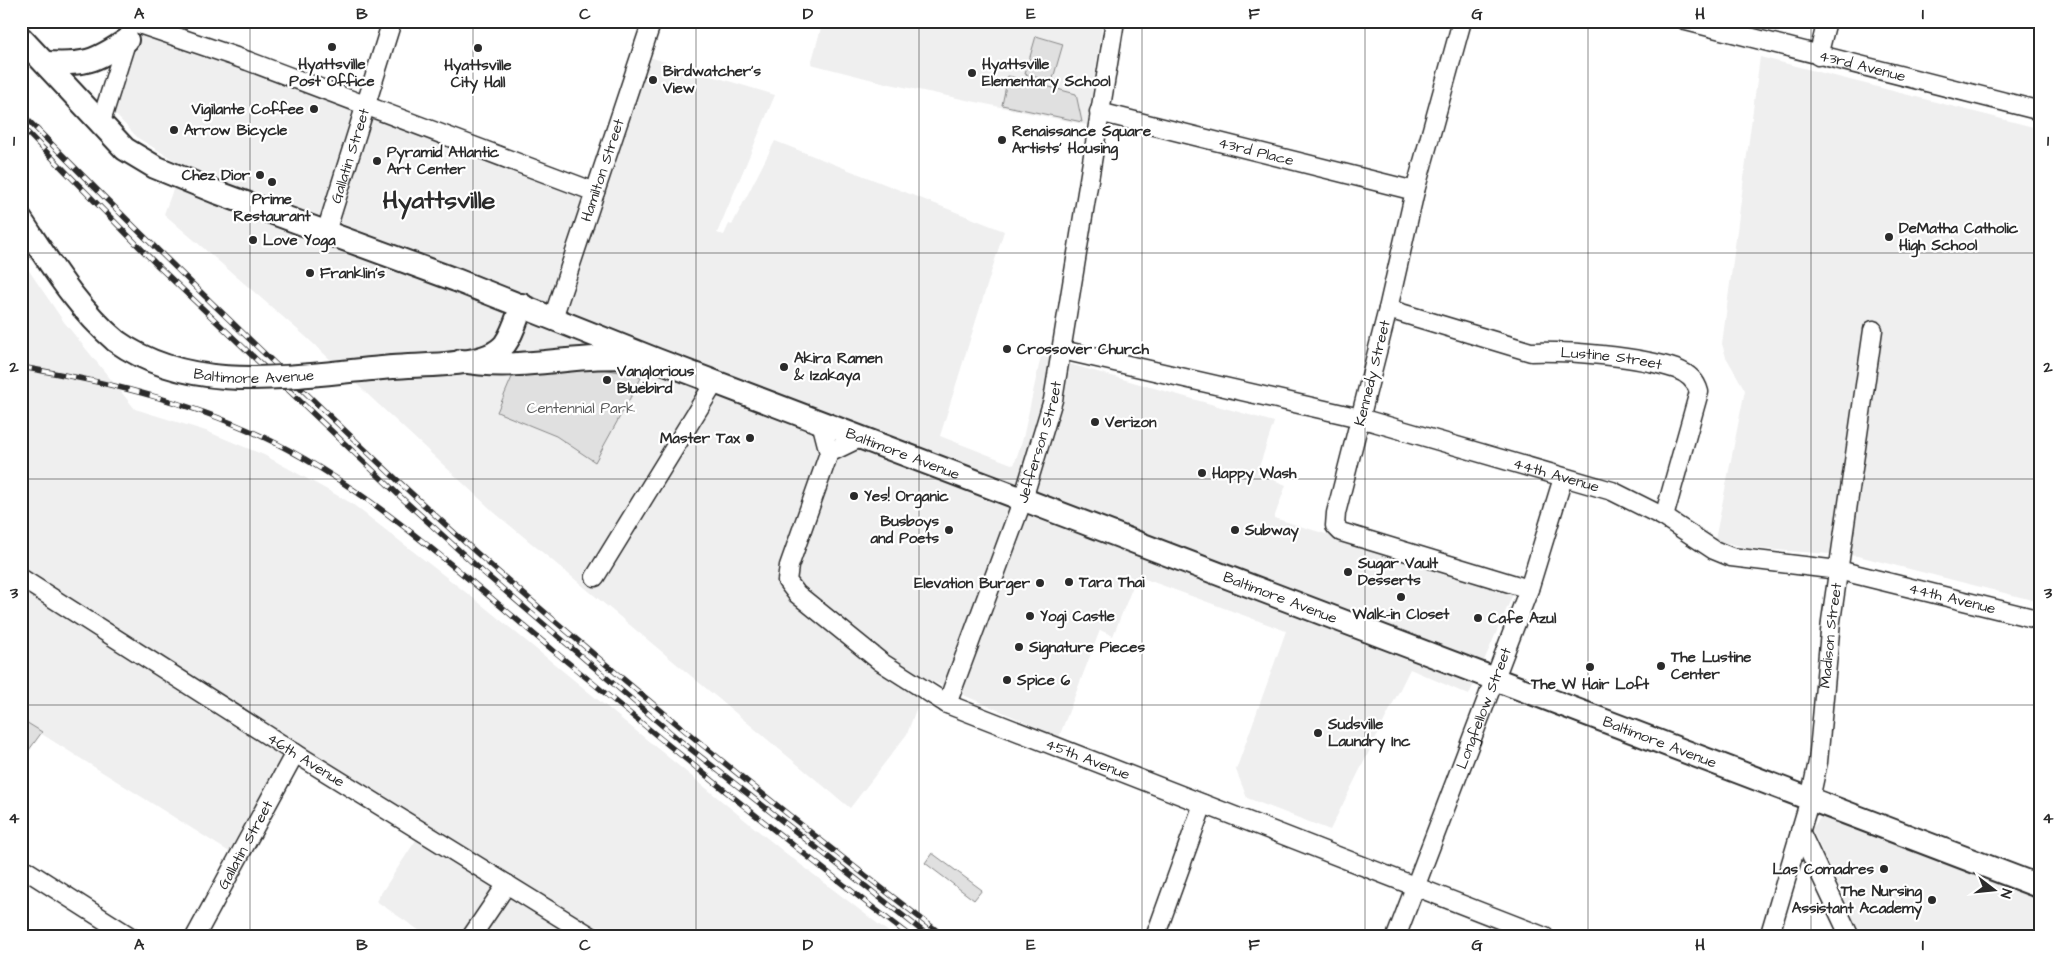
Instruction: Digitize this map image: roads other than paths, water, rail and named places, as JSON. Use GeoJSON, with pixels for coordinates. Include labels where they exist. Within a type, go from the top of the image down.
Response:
{"type":"FeatureCollection","features":[{"type":"Feature","properties":{"kind":"main road"},"geometry":{"type":"LineString","coordinates":[[46,64],[92,61],[105,56],[131,28]]}},
{"type":"Feature","properties":{"kind":"main road","name":"Baltimore Avenue"},"geometry":{"type":"LineString","coordinates":[[21,38],[100,125],[125,149],[155,167],[522,305],[715,382],[2041,887]]}},
{"type":"Feature","properties":{"kind":"main road","name":"Baltimore Avenue"},"geometry":{"type":"LineString","coordinates":[[21,220],[86,313],[116,341],[143,357],[180,370],[234,378],[482,358],[498,351],[508,339],[522,305]]}},
{"type":"Feature","properties":{"kind":"main road"},"geometry":{"type":"LineString","coordinates":[[461,361],[503,364],[600,356],[658,360]]}},
{"type":"Feature","properties":{"kind":"street","name":"Gallatin Street"},"geometry":{"type":"LineString","coordinates":[[326,232],[392,21]]}},
{"type":"Feature","properties":{"kind":"street","name":"Hamilton Street"},"geometry":{"type":"LineString","coordinates":[[553,318],[652,21]]}},
{"type":"Feature","properties":{"kind":"street","name":"Jefferson Street"},"geometry":{"type":"LineString","coordinates":[[947,704],[1023,498],[1053,400],[1115,21]]}},
{"type":"Feature","properties":{"kind":"street","name":"Kennedy Street"},"geometry":{"type":"LineString","coordinates":[[1462,21],[1415,191],[1388,309],[1336,513],[1335,526],[1341,532],[1529,588]]}},
{"type":"Feature","properties":{"kind":"street","name":"43rd Avenue"},"geometry":{"type":"LineString","coordinates":[[1686,21],[1704,24],[1818,56],[2041,111]]}},
{"type":"Feature","properties":{"kind":"street"},"geometry":{"type":"LineString","coordinates":[[1818,56],[1827,21]]}},
{"type":"Feature","properties":{"kind":"street"},"geometry":{"type":"LineString","coordinates":[[100,125],[131,28],[248,61],[595,192]]}},
{"type":"Feature","properties":{"kind":"street","name":"43rd Place"},"geometry":{"type":"LineString","coordinates":[[1099,112],[1415,191]]}},
{"type":"Feature","properties":{"kind":"street","name":"Lustine Street"},"geometry":{"type":"LineString","coordinates":[[1388,309],[1531,352],[1555,352],[1648,361],[1677,369],[1691,377],[1697,384],[1699,392],[1664,518]]}},
{"type":"Feature","properties":{"kind":"street","name":"Madison Street"},"geometry":{"type":"LineString","coordinates":[[1769,937],[1810,799],[1818,762],[1838,570],[1873,330]]}},
{"type":"Feature","properties":{"kind":"street","name":"44th Avenue"},"geometry":{"type":"LineString","coordinates":[[1062,350],[1360,418],[1612,491],[1664,518],[1714,550],[1732,557],[1838,570],[2041,620]]}},
{"type":"Feature","properties":{"kind":"street"},"geometry":{"type":"LineString","coordinates":[[595,577],[715,382]]}},
{"type":"Feature","properties":{"kind":"street"},"geometry":{"type":"LineString","coordinates":[[821,422],[829,453],[862,437]]}},
{"type":"Feature","properties":{"kind":"street","name":"45th Avenue"},"geometry":{"type":"LineString","coordinates":[[829,453],[789,566],[787,581],[797,594],[881,662],[947,704],[1545,937]]}},
{"type":"Feature","properties":{"kind":"street","name":"Longfellow Street"},"geometry":{"type":"LineString","coordinates":[[1396,937],[1496,679],[1529,588],[1563,478]]}},
{"type":"Feature","properties":{"kind":"street","name":"46th Avenue"},"geometry":{"type":"LineString","coordinates":[[21,578],[592,937]]}},
{"type":"Feature","properties":{"kind":"street","name":"Gallatin Street"},"geometry":{"type":"LineString","coordinates":[[195,937],[295,752]]}},
{"type":"Feature","properties":{"kind":"street"},"geometry":{"type":"LineString","coordinates":[[1154,937],[1203,804]]}},
{"type":"Feature","properties":{"kind":"street"},"geometry":{"type":"LineString","coordinates":[[1800,830],[1850,937]]}},
{"type":"Feature","properties":{"kind":"street"},"geometry":{"type":"LineString","coordinates":[[21,867],[131,937]]}},
{"type":"Feature","properties":{"kind":"street"},"geometry":{"type":"LineString","coordinates":[[471,937],[507,884]]}},
{"type":"Feature","properties":{"kind":"railway"},"geometry":{"type":"LineString","coordinates":[[21,113],[237,327],[465,542],[599,659],[713,753],[945,937]]}},
{"type":"Feature","properties":{"kind":"railway"},"geometry":{"type":"LineString","coordinates":[[21,126],[158,266],[405,501],[483,572],[678,739],[930,937]]}},
{"type":"Feature","properties":{"kind":"railway"},"geometry":{"type":"LineString","coordinates":[[21,367],[112,385],[202,412],[259,435],[298,455],[337,479],[412,533],[686,760],[911,937]]}},
{"type":"Feature","properties":{"kind":"place","name":"Hyattsville Post Office"},"geometry":{"type":"Point","coordinates":[332,47]}},
{"type":"Feature","properties":{"kind":"place","name":"Hyattsville City Hall"},"geometry":{"type":"Point","coordinates":[478,48]}},
{"type":"Feature","properties":{"kind":"place","name":"Hyattsville Elementary School"},"geometry":{"type":"Point","coordinates":[972,73]}},
{"type":"Feature","properties":{"kind":"place","name":"Birdwatcher's View"},"geometry":{"type":"Point","coordinates":[653,80]}},
{"type":"Feature","properties":{"kind":"place","name":"Vigilante Coffee"},"geometry":{"type":"Point","coordinates":[314,109]}},
{"type":"Feature","properties":{"kind":"place","name":"Arrow Bicycle"},"geometry":{"type":"Point","coordinates":[174,130]}},
{"type":"Feature","properties":{"kind":"place","name":"Renaissance Square Artists’ Housing"},"geometry":{"type":"Point","coordinates":[1002,140]}},
{"type":"Feature","properties":{"kind":"place","name":"Pyramid Atlantic Art Center"},"geometry":{"type":"Point","coordinates":[377,161]}},
{"type":"Feature","properties":{"kind":"place","name":"Chez Dior"},"geometry":{"type":"Point","coordinates":[260,175]}},
{"type":"Feature","properties":{"kind":"place","name":"Prime Restaurant"},"geometry":{"type":"Point","coordinates":[272,182]}},
{"type":"Feature","properties":{"kind":"place","name":"DeMatha Catholic High School"},"geometry":{"type":"Point","coordinates":[1889,237]}},
{"type":"Feature","properties":{"kind":"place","name":"Love Yoga"},"geometry":{"type":"Point","coordinates":[253,240]}},
{"type":"Feature","properties":{"kind":"place","name":"Franklin's"},"geometry":{"type":"Point","coordinates":[310,273]}},
{"type":"Feature","properties":{"kind":"place","name":"Crossover Church"},"geometry":{"type":"Point","coordinates":[1007,349]}},
{"type":"Feature","properties":{"kind":"place","name":"Akira Ramen & Izakaya"},"geometry":{"type":"Point","coordinates":[784,367]}},
{"type":"Feature","properties":{"kind":"place","name":"Vanglorious Bluebird"},"geometry":{"type":"Point","coordinates":[607,380]}},
{"type":"Feature","properties":{"kind":"place","name":"Verizon"},"geometry":{"type":"Point","coordinates":[1095,422]}},
{"type":"Feature","properties":{"kind":"place","name":"Master Tax"},"geometry":{"type":"Point","coordinates":[750,438]}},
{"type":"Feature","properties":{"kind":"place","name":"Happy Wash"},"geometry":{"type":"Point","coordinates":[1202,473]}},
{"type":"Feature","properties":{"kind":"place","name":"Yes! Organic"},"geometry":{"type":"Point","coordinates":[854,496]}},
{"type":"Feature","properties":{"kind":"place","name":"Busboys and Poets"},"geometry":{"type":"Point","coordinates":[949,530]}},
{"type":"Feature","properties":{"kind":"place","name":"Subway"},"geometry":{"type":"Point","coordinates":[1235,530]}},
{"type":"Feature","properties":{"kind":"place","name":"Sugar Vault Desserts"},"geometry":{"type":"Point","coordinates":[1348,572]}},
{"type":"Feature","properties":{"kind":"place","name":"Tara Thai"},"geometry":{"type":"Point","coordinates":[1069,582]}},
{"type":"Feature","properties":{"kind":"place","name":"Elevation Burger"},"geometry":{"type":"Point","coordinates":[1040,583]}},
{"type":"Feature","properties":{"kind":"place","name":"Walk-in Closet"},"geometry":{"type":"Point","coordinates":[1401,597]}},
{"type":"Feature","properties":{"kind":"place","name":"Yogi Castle"},"geometry":{"type":"Point","coordinates":[1030,616]}},
{"type":"Feature","properties":{"kind":"place","name":"Cafe Azul"},"geometry":{"type":"Point","coordinates":[1478,618]}},
{"type":"Feature","properties":{"kind":"place","name":"Signature Pieces"},"geometry":{"type":"Point","coordinates":[1019,647]}},
{"type":"Feature","properties":{"kind":"place","name":"The Lustine Center"},"geometry":{"type":"Point","coordinates":[1661,666]}},
{"type":"Feature","properties":{"kind":"place","name":"The W Hair Loft"},"geometry":{"type":"Point","coordinates":[1590,667]}},
{"type":"Feature","properties":{"kind":"place","name":"Spice 6"},"geometry":{"type":"Point","coordinates":[1007,680]}},
{"type":"Feature","properties":{"kind":"place","name":"Sudsville Laundry Inc"},"geometry":{"type":"Point","coordinates":[1318,733]}},
{"type":"Feature","properties":{"kind":"place","name":"Las Comadres"},"geometry":{"type":"Point","coordinates":[1884,869]}},
{"type":"Feature","properties":{"kind":"place","name":"The Nursing Assistant Academy"},"geometry":{"type":"Point","coordinates":[1932,900]}},
{"type":"Feature","properties":{"kind":"district","name":"Hyattsville"},"geometry":{"type":"Point","coordinates":[439,199]}},
{"type":"Feature","properties":{"kind":"park label","name":"Centennial Park"},"geometry":{"type":"Point","coordinates":[581,408]}}]}
